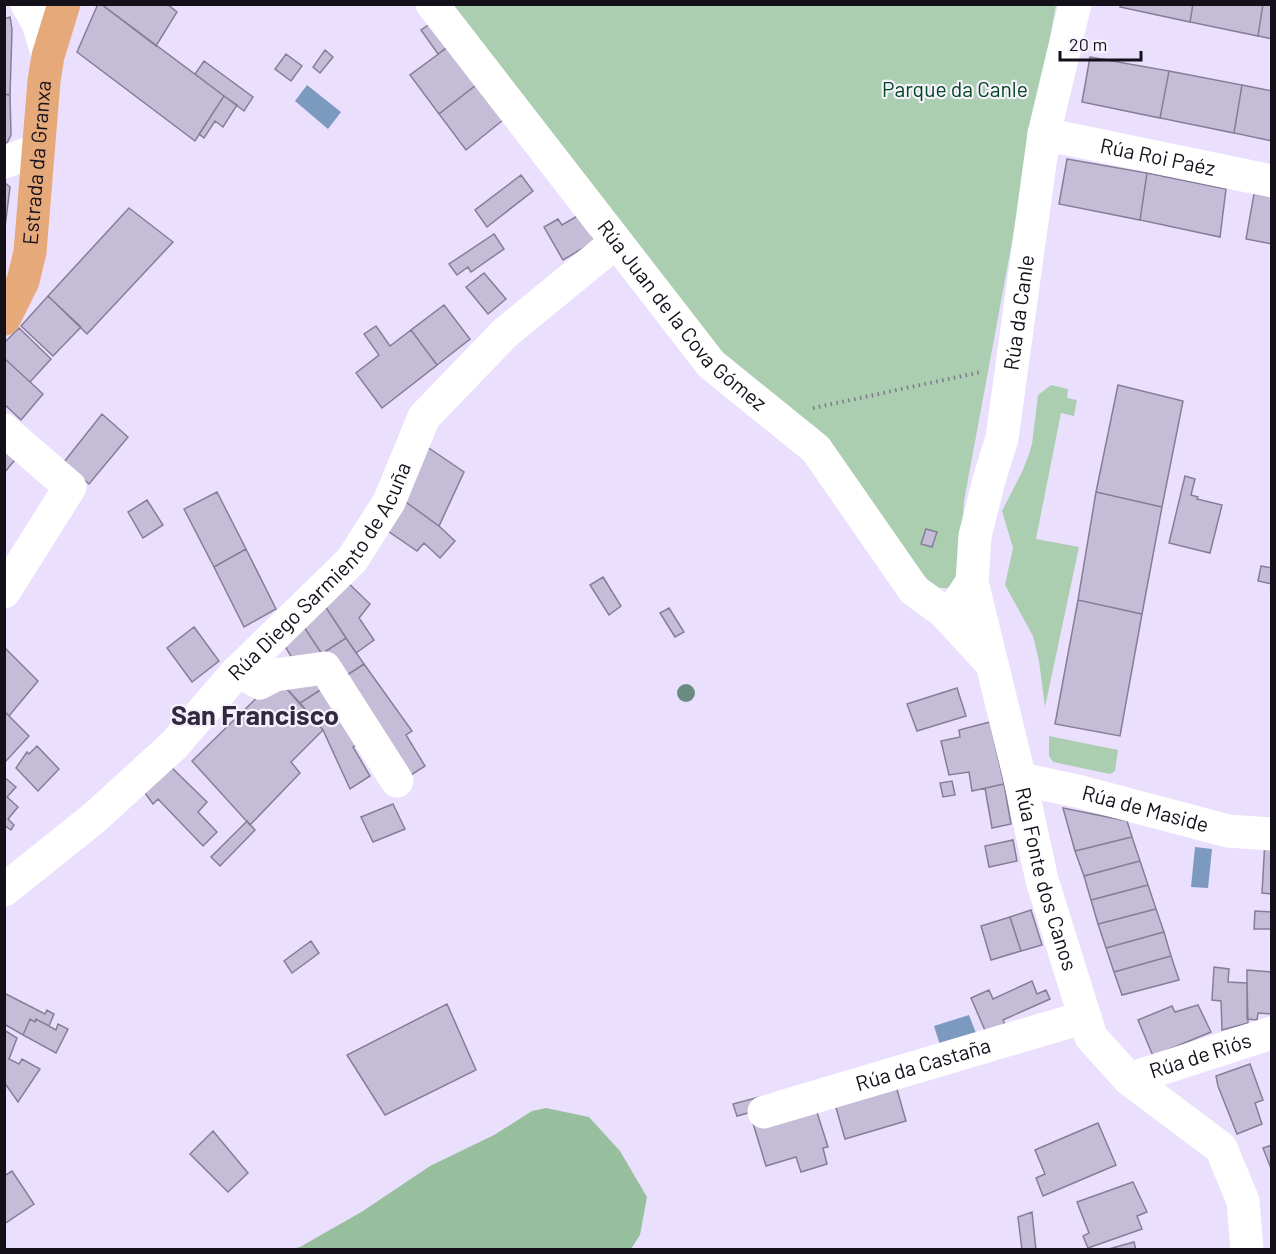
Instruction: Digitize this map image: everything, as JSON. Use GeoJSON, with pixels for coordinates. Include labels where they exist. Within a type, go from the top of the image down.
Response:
{"type":"FeatureCollection","features":[{"type":"Feature","properties":{"kind":"main road","name":"Estrada da Granxa"},"geometry":{"type":"LineString","coordinates":[[4,319],[23,281],[30,252],[48,56],[64,4]]}},
{"type":"Feature","properties":{"kind":"street"},"geometry":{"type":"LineString","coordinates":[[27,4],[38,23],[48,56]]}},
{"type":"Feature","properties":{"kind":"street","name":"Rúa Juan de la Cova Gómez"},"geometry":{"type":"LineString","coordinates":[[432,4],[711,364],[816,449],[914,590],[944,612]]}},
{"type":"Feature","properties":{"kind":"street","name":"Rúa da Canle"},"geometry":{"type":"LineString","coordinates":[[972,582],[975,536],[1002,438],[1044,134],[1076,4]]}},
{"type":"Feature","properties":{"kind":"street","name":"Rúa Roi Paéz"},"geometry":{"type":"LineString","coordinates":[[1044,134],[1272,181]]}},
{"type":"Feature","properties":{"kind":"street"},"geometry":{"type":"LineString","coordinates":[[4,162],[38,150]]}},
{"type":"Feature","properties":{"kind":"street","name":"Rúa Diego Sarmiento de Acuña"},"geometry":{"type":"LineString","coordinates":[[4,890],[94,818],[174,745],[238,671],[352,560],[389,502],[424,417],[505,333],[616,242]]}},
{"type":"Feature","properties":{"kind":"street"},"geometry":{"type":"LineString","coordinates":[[4,430],[70,487],[4,592]]}},
{"type":"Feature","properties":{"kind":"street"},"geometry":{"type":"LineString","coordinates":[[944,612],[962,598],[972,582]]}},
{"type":"Feature","properties":{"kind":"street","name":"Rúa Fonte dos Canos"},"geometry":{"type":"LineString","coordinates":[[972,582],[1042,880],[1091,1037],[1129,1079],[1221,1148],[1243,1201],[1247,1250]]}},
{"type":"Feature","properties":{"kind":"street","name":"Rúa Fonte dos Canos"},"geometry":{"type":"LineString","coordinates":[[944,612],[992,664]]}},
{"type":"Feature","properties":{"kind":"street"},"geometry":{"type":"LineString","coordinates":[[238,671],[260,683],[275,675],[325,668],[397,782]]}},
{"type":"Feature","properties":{"kind":"street","name":"Rúa de Maside"},"geometry":{"type":"LineString","coordinates":[[1020,779],[1077,791],[1228,831],[1272,834]]}},
{"type":"Feature","properties":{"kind":"street","name":"Rúa da Castaña"},"geometry":{"type":"LineString","coordinates":[[764,1112],[1085,1017]]}},
{"type":"Feature","properties":{"kind":"street","name":"Rúa de Riós"},"geometry":{"type":"LineString","coordinates":[[1129,1079],[1272,1033]]}},
{"type":"Feature","properties":{"kind":"path"},"geometry":{"type":"LineString","coordinates":[[775,416],[980,372],[1013,360]]}},
{"type":"Feature","properties":{"kind":"green space","name":"Parque da Canle"},"geometry":{"type":"Polygon","coordinates":[[[447,5],[1056,5],[964,501],[956,584],[948,588],[932,588],[818,429],[783,405],[723,354],[447,5]]]}},
{"type":"Feature","properties":{"kind":"green space"},"geometry":{"type":"Polygon","coordinates":[[[1051,385],[1068,389],[1067,398],[1077,400],[1074,416],[1061,413],[1036,539],[1079,547],[1045,707],[1033,636],[1005,585],[1013,548],[1002,511],[1028,457],[1032,444],[1038,395],[1051,385]]]}},
{"type":"Feature","properties":{"kind":"green space"},"geometry":{"type":"Polygon","coordinates":[[[1049,736],[1118,750],[1115,771],[1110,774],[1053,762],[1049,756],[1049,736]]]}},
{"type":"Feature","properties":{"kind":"green space"},"geometry":{"type":"Polygon","coordinates":[[[546,1108],[589,1117],[620,1151],[647,1197],[640,1235],[631,1249],[292,1249],[300,1247],[363,1211],[430,1166],[494,1135],[532,1111],[546,1108]]]}},
{"type":"Feature","properties":{"kind":"water"},"geometry":{"type":"Polygon","coordinates":[[[307,85],[341,112],[328,129],[295,101],[307,85]]]}},
{"type":"Feature","properties":{"kind":"water"},"geometry":{"type":"Polygon","coordinates":[[[1195,847],[1212,849],[1208,888],[1191,887],[1195,847]]]}},
{"type":"Feature","properties":{"kind":"water"},"geometry":{"type":"Polygon","coordinates":[[[969,1015],[976,1033],[940,1045],[934,1026],[969,1015]]]}},
{"type":"Feature","properties":{"kind":"building"},"geometry":{"type":"Polygon","coordinates":[[[98,4],[224,96],[195,141],[77,52],[98,4]]]}},
{"type":"Feature","properties":{"kind":"building"},"geometry":{"type":"Polygon","coordinates":[[[101,4],[167,4],[177,12],[156,46],[101,4]]]}},
{"type":"Feature","properties":{"kind":"building"},"geometry":{"type":"Polygon","coordinates":[[[1121,4],[1193,4],[1190,22],[1120,7],[1121,4]]]}},
{"type":"Feature","properties":{"kind":"building"},"geometry":{"type":"Polygon","coordinates":[[[1193,4],[1263,4],[1258,36],[1190,22],[1193,4]]]}},
{"type":"Feature","properties":{"kind":"building"},"geometry":{"type":"Polygon","coordinates":[[[1263,4],[1272,4],[1272,39],[1258,36],[1263,4]]]}},
{"type":"Feature","properties":{"kind":"building"},"geometry":{"type":"Polygon","coordinates":[[[10,17],[12,29],[10,95],[4,94],[4,19],[10,17]]]}},
{"type":"Feature","properties":{"kind":"building"},"geometry":{"type":"Polygon","coordinates":[[[437,19],[454,42],[438,54],[421,30],[437,19]]]}},
{"type":"Feature","properties":{"kind":"building"},"geometry":{"type":"Polygon","coordinates":[[[448,47],[476,85],[439,114],[410,75],[448,47]]]}},
{"type":"Feature","properties":{"kind":"building"},"geometry":{"type":"Polygon","coordinates":[[[325,50],[333,57],[320,73],[313,67],[325,50]]]}},
{"type":"Feature","properties":{"kind":"building"},"geometry":{"type":"Polygon","coordinates":[[[286,54],[302,66],[291,81],[275,69],[286,54]]]}},
{"type":"Feature","properties":{"kind":"building"},"geometry":{"type":"Polygon","coordinates":[[[1090,57],[1169,71],[1160,118],[1082,102],[1090,57]]]}},
{"type":"Feature","properties":{"kind":"building"},"geometry":{"type":"Polygon","coordinates":[[[204,61],[253,97],[244,111],[195,74],[204,61]]]}},
{"type":"Feature","properties":{"kind":"building"},"geometry":{"type":"Polygon","coordinates":[[[1169,71],[1242,85],[1234,133],[1160,118],[1169,71]]]}},
{"type":"Feature","properties":{"kind":"building"},"geometry":{"type":"Polygon","coordinates":[[[476,85],[503,120],[466,150],[439,114],[476,85]]]}},
{"type":"Feature","properties":{"kind":"building"},"geometry":{"type":"Polygon","coordinates":[[[1242,85],[1272,91],[1272,141],[1234,133],[1242,85]]]}},
{"type":"Feature","properties":{"kind":"building"},"geometry":{"type":"Polygon","coordinates":[[[4,94],[10,95],[11,135],[4,144],[4,94]]]}},
{"type":"Feature","properties":{"kind":"building"},"geometry":{"type":"Polygon","coordinates":[[[224,96],[237,105],[223,127],[215,121],[204,138],[199,134],[224,96]]]}},
{"type":"Feature","properties":{"kind":"building"},"geometry":{"type":"Polygon","coordinates":[[[1067,159],[1147,173],[1140,220],[1059,204],[1067,159]]]}},
{"type":"Feature","properties":{"kind":"building"},"geometry":{"type":"Polygon","coordinates":[[[1147,173],[1226,189],[1220,237],[1140,220],[1147,173]]]}},
{"type":"Feature","properties":{"kind":"building"},"geometry":{"type":"Polygon","coordinates":[[[521,175],[533,191],[487,227],[475,210],[521,175]]]}},
{"type":"Feature","properties":{"kind":"building"},"geometry":{"type":"Polygon","coordinates":[[[4,182],[10,187],[4,235],[4,182]]]}},
{"type":"Feature","properties":{"kind":"building"},"geometry":{"type":"Polygon","coordinates":[[[1254,194],[1272,197],[1272,244],[1246,239],[1254,194]]]}},
{"type":"Feature","properties":{"kind":"building"},"geometry":{"type":"Polygon","coordinates":[[[129,208],[173,242],[87,334],[48,296],[129,208]]]}},
{"type":"Feature","properties":{"kind":"building"},"geometry":{"type":"Polygon","coordinates":[[[579,215],[595,241],[563,260],[544,227],[558,219],[562,225],[579,215]]]}},
{"type":"Feature","properties":{"kind":"building"},"geometry":{"type":"Polygon","coordinates":[[[494,234],[504,249],[471,272],[468,267],[457,275],[449,264],[494,234]]]}},
{"type":"Feature","properties":{"kind":"building"},"geometry":{"type":"Polygon","coordinates":[[[484,273],[506,299],[488,314],[466,287],[484,273]]]}},
{"type":"Feature","properties":{"kind":"building"},"geometry":{"type":"Polygon","coordinates":[[[48,296],[81,327],[53,356],[21,326],[48,296]]]}},
{"type":"Feature","properties":{"kind":"building"},"geometry":{"type":"Polygon","coordinates":[[[444,305],[470,339],[437,365],[411,330],[444,305]]]}},
{"type":"Feature","properties":{"kind":"building"},"geometry":{"type":"Polygon","coordinates":[[[376,326],[390,346],[411,330],[437,365],[382,408],[356,373],[379,355],[364,334],[376,326]]]}},
{"type":"Feature","properties":{"kind":"building"},"geometry":{"type":"Polygon","coordinates":[[[19,328],[51,359],[30,382],[4,358],[4,343],[19,328]]]}},
{"type":"Feature","properties":{"kind":"building"},"geometry":{"type":"Polygon","coordinates":[[[4,358],[43,394],[21,420],[4,404],[4,358]]]}},
{"type":"Feature","properties":{"kind":"building"},"geometry":{"type":"Polygon","coordinates":[[[1118,385],[1183,401],[1162,507],[1096,492],[1118,385]]]}},
{"type":"Feature","properties":{"kind":"building"},"geometry":{"type":"Polygon","coordinates":[[[102,414],[128,437],[89,484],[64,462],[102,414]]]}},
{"type":"Feature","properties":{"kind":"building"},"geometry":{"type":"Polygon","coordinates":[[[4,443],[19,455],[4,473],[4,443]]]}},
{"type":"Feature","properties":{"kind":"building"},"geometry":{"type":"Polygon","coordinates":[[[423,444],[464,472],[439,526],[399,497],[423,444]]]}},
{"type":"Feature","properties":{"kind":"building"},"geometry":{"type":"Polygon","coordinates":[[[1185,476],[1195,479],[1191,495],[1198,497],[1197,499],[1222,505],[1210,553],[1169,543],[1185,476]]]}},
{"type":"Feature","properties":{"kind":"building"},"geometry":{"type":"Polygon","coordinates":[[[217,492],[246,549],[214,567],[184,509],[217,492]]]}},
{"type":"Feature","properties":{"kind":"building"},"geometry":{"type":"Polygon","coordinates":[[[1096,492],[1162,507],[1142,614],[1078,600],[1096,492]]]}},
{"type":"Feature","properties":{"kind":"building"},"geometry":{"type":"Polygon","coordinates":[[[399,497],[439,526],[455,541],[440,558],[424,543],[417,551],[382,527],[399,497]]]}},
{"type":"Feature","properties":{"kind":"building"},"geometry":{"type":"Polygon","coordinates":[[[147,500],[163,525],[143,538],[128,512],[147,500]]]}},
{"type":"Feature","properties":{"kind":"building"},"geometry":{"type":"Polygon","coordinates":[[[926,529],[937,532],[932,547],[921,544],[926,529]]]}},
{"type":"Feature","properties":{"kind":"building"},"geometry":{"type":"Polygon","coordinates":[[[246,549],[276,609],[244,627],[214,567],[246,549]]]}},
{"type":"Feature","properties":{"kind":"building"},"geometry":{"type":"Polygon","coordinates":[[[1261,566],[1272,568],[1272,584],[1258,581],[1261,566]]]}},
{"type":"Feature","properties":{"kind":"building"},"geometry":{"type":"Polygon","coordinates":[[[342,577],[370,604],[359,618],[374,640],[356,653],[323,603],[342,577]]]}},
{"type":"Feature","properties":{"kind":"building"},"geometry":{"type":"Polygon","coordinates":[[[603,577],[621,606],[609,615],[590,585],[603,577]]]}},
{"type":"Feature","properties":{"kind":"building"},"geometry":{"type":"Polygon","coordinates":[[[1078,600],[1142,614],[1120,736],[1055,724],[1078,600]]]}},
{"type":"Feature","properties":{"kind":"building"},"geometry":{"type":"Polygon","coordinates":[[[323,603],[346,638],[322,654],[300,621],[323,603]]]}},
{"type":"Feature","properties":{"kind":"building"},"geometry":{"type":"Polygon","coordinates":[[[669,608],[684,632],[675,637],[660,613],[669,608]]]}},
{"type":"Feature","properties":{"kind":"building"},"geometry":{"type":"Polygon","coordinates":[[[300,621],[322,654],[298,668],[280,638],[300,621]]]}},
{"type":"Feature","properties":{"kind":"building"},"geometry":{"type":"Polygon","coordinates":[[[194,627],[219,661],[192,682],[167,648],[194,627]]]}},
{"type":"Feature","properties":{"kind":"building"},"geometry":{"type":"Polygon","coordinates":[[[346,638],[364,664],[338,681],[332,660],[326,651],[346,638]]]}},
{"type":"Feature","properties":{"kind":"building"},"geometry":{"type":"Polygon","coordinates":[[[5,648],[38,681],[9,716],[4,711],[5,648]]]}},
{"type":"Feature","properties":{"kind":"building"},"geometry":{"type":"Polygon","coordinates":[[[364,664],[412,731],[406,735],[425,766],[402,781],[338,681],[364,664]]]}},
{"type":"Feature","properties":{"kind":"building"},"geometry":{"type":"Polygon","coordinates":[[[277,678],[325,687],[300,703],[277,678]]]}},
{"type":"Feature","properties":{"kind":"building"},"geometry":{"type":"Polygon","coordinates":[[[277,678],[323,730],[291,762],[300,773],[250,825],[192,761],[277,678]]]}},
{"type":"Feature","properties":{"kind":"building"},"geometry":{"type":"Polygon","coordinates":[[[325,687],[367,739],[353,747],[370,776],[350,789],[323,730],[300,703],[325,687]]]}},
{"type":"Feature","properties":{"kind":"building"},"geometry":{"type":"Polygon","coordinates":[[[957,688],[966,716],[917,731],[907,704],[957,688]]]}},
{"type":"Feature","properties":{"kind":"building"},"geometry":{"type":"Polygon","coordinates":[[[4,711],[29,736],[6,761],[4,759],[4,711]]]}},
{"type":"Feature","properties":{"kind":"building"},"geometry":{"type":"Polygon","coordinates":[[[990,722],[1004,784],[972,791],[969,772],[949,775],[941,741],[960,737],[959,730],[990,722]]]}},
{"type":"Feature","properties":{"kind":"building"},"geometry":{"type":"Polygon","coordinates":[[[37,746],[59,769],[38,791],[16,768],[27,752],[29,754],[37,746]]]}},
{"type":"Feature","properties":{"kind":"building"},"geometry":{"type":"Polygon","coordinates":[[[169,765],[207,802],[198,812],[217,832],[203,846],[158,799],[153,804],[143,790],[169,765]]]}},
{"type":"Feature","properties":{"kind":"building"},"geometry":{"type":"Polygon","coordinates":[[[4,777],[16,787],[7,797],[18,807],[8,819],[14,825],[11,830],[4,825],[4,777]]]}},
{"type":"Feature","properties":{"kind":"building"},"geometry":{"type":"Polygon","coordinates":[[[952,781],[955,795],[943,797],[940,783],[952,781]]]}},
{"type":"Feature","properties":{"kind":"building"},"geometry":{"type":"Polygon","coordinates":[[[1004,784],[1011,824],[992,828],[985,788],[1004,784]]]}},
{"type":"Feature","properties":{"kind":"building"},"geometry":{"type":"Polygon","coordinates":[[[393,804],[405,829],[373,842],[361,817],[393,804]]]}},
{"type":"Feature","properties":{"kind":"building"},"geometry":{"type":"Polygon","coordinates":[[[1063,808],[1127,821],[1132,837],[1075,851],[1063,808]]]}},
{"type":"Feature","properties":{"kind":"building"},"geometry":{"type":"Polygon","coordinates":[[[247,821],[255,830],[220,866],[211,857],[247,821]]]}},
{"type":"Feature","properties":{"kind":"building"},"geometry":{"type":"Polygon","coordinates":[[[1132,837],[1140,861],[1084,876],[1075,851],[1132,837]]]}},
{"type":"Feature","properties":{"kind":"building"},"geometry":{"type":"Polygon","coordinates":[[[1013,840],[1017,861],[989,867],[985,846],[1013,840]]]}},
{"type":"Feature","properties":{"kind":"building"},"geometry":{"type":"Polygon","coordinates":[[[1265,840],[1272,841],[1272,894],[1262,893],[1265,840]]]}},
{"type":"Feature","properties":{"kind":"building"},"geometry":{"type":"Polygon","coordinates":[[[1140,861],[1148,885],[1091,900],[1084,876],[1140,861]]]}},
{"type":"Feature","properties":{"kind":"building"},"geometry":{"type":"Polygon","coordinates":[[[1148,885],[1156,909],[1098,924],[1091,900],[1148,885]]]}},
{"type":"Feature","properties":{"kind":"building"},"geometry":{"type":"Polygon","coordinates":[[[1156,909],[1164,932],[1106,948],[1098,924],[1156,909]]]}},
{"type":"Feature","properties":{"kind":"building"},"geometry":{"type":"Polygon","coordinates":[[[1031,910],[1042,945],[1021,951],[1010,917],[1031,910]]]}},
{"type":"Feature","properties":{"kind":"building"},"geometry":{"type":"Polygon","coordinates":[[[1255,911],[1272,912],[1272,929],[1254,929],[1255,911]]]}},
{"type":"Feature","properties":{"kind":"building"},"geometry":{"type":"Polygon","coordinates":[[[1010,917],[1021,951],[991,960],[981,926],[1010,917]]]}},
{"type":"Feature","properties":{"kind":"building"},"geometry":{"type":"Polygon","coordinates":[[[1164,932],[1171,956],[1114,972],[1106,948],[1164,932]]]}},
{"type":"Feature","properties":{"kind":"building"},"geometry":{"type":"Polygon","coordinates":[[[311,941],[319,953],[292,973],[284,961],[311,941]]]}},
{"type":"Feature","properties":{"kind":"building"},"geometry":{"type":"Polygon","coordinates":[[[1171,956],[1179,980],[1122,995],[1114,972],[1171,956]]]}},
{"type":"Feature","properties":{"kind":"building"},"geometry":{"type":"Polygon","coordinates":[[[1214,967],[1229,969],[1228,982],[1247,983],[1248,1023],[1222,1030],[1221,1001],[1212,1000],[1214,967]]]}},
{"type":"Feature","properties":{"kind":"building"},"geometry":{"type":"Polygon","coordinates":[[[1247,970],[1272,972],[1272,1014],[1258,1013],[1257,1020],[1247,1019],[1247,970]]]}},
{"type":"Feature","properties":{"kind":"building"},"geometry":{"type":"Polygon","coordinates":[[[1032,981],[1037,994],[1046,990],[1050,999],[1003,1020],[1006,1027],[987,1035],[971,998],[989,990],[993,999],[1032,981]]]}},
{"type":"Feature","properties":{"kind":"building"},"geometry":{"type":"Polygon","coordinates":[[[4,993],[45,1014],[47,1010],[54,1014],[49,1026],[36,1019],[35,1022],[30,1019],[23,1035],[4,1024],[4,993]]]}},
{"type":"Feature","properties":{"kind":"building"},"geometry":{"type":"Polygon","coordinates":[[[447,1004],[476,1070],[385,1115],[347,1055],[447,1004]]]}},
{"type":"Feature","properties":{"kind":"building"},"geometry":{"type":"Polygon","coordinates":[[[1198,1005],[1211,1032],[1153,1056],[1138,1020],[1172,1006],[1175,1012],[1198,1005]]]}},
{"type":"Feature","properties":{"kind":"building"},"geometry":{"type":"Polygon","coordinates":[[[30,1019],[35,1022],[36,1019],[56,1030],[58,1024],[68,1029],[56,1053],[23,1035],[30,1019]]]}},
{"type":"Feature","properties":{"kind":"building"},"geometry":{"type":"Polygon","coordinates":[[[4,1030],[17,1038],[9,1059],[19,1064],[22,1059],[40,1069],[18,1102],[4,1082],[4,1030]]]}},
{"type":"Feature","properties":{"kind":"building"},"geometry":{"type":"Polygon","coordinates":[[[1250,1064],[1263,1100],[1255,1103],[1262,1124],[1237,1134],[1216,1076],[1250,1064]]]}},
{"type":"Feature","properties":{"kind":"building"},"geometry":{"type":"Polygon","coordinates":[[[894,1079],[906,1121],[845,1139],[833,1097],[894,1079]]]}},
{"type":"Feature","properties":{"kind":"building"},"geometry":{"type":"Polygon","coordinates":[[[782,1091],[785,1103],[737,1116],[733,1104],[782,1091]]]}},
{"type":"Feature","properties":{"kind":"building"},"geometry":{"type":"Polygon","coordinates":[[[814,1103],[828,1147],[823,1148],[827,1164],[801,1172],[796,1157],[766,1166],[752,1120],[814,1103]]]}},
{"type":"Feature","properties":{"kind":"building"},"geometry":{"type":"Polygon","coordinates":[[[1098,1123],[1116,1165],[1043,1196],[1036,1178],[1045,1174],[1035,1150],[1098,1123]]]}},
{"type":"Feature","properties":{"kind":"building"},"geometry":{"type":"Polygon","coordinates":[[[213,1131],[248,1173],[228,1192],[190,1154],[213,1131]]]}},
{"type":"Feature","properties":{"kind":"building"},"geometry":{"type":"Polygon","coordinates":[[[1272,1145],[1272,1171],[1263,1148],[1272,1145]]]}},
{"type":"Feature","properties":{"kind":"building"},"geometry":{"type":"Polygon","coordinates":[[[12,1171],[34,1204],[4,1224],[4,1176],[12,1171]]]}},
{"type":"Feature","properties":{"kind":"building"},"geometry":{"type":"Polygon","coordinates":[[[1133,1182],[1147,1212],[1137,1216],[1142,1229],[1088,1248],[1083,1236],[1089,1233],[1077,1202],[1133,1182]]]}},
{"type":"Feature","properties":{"kind":"building"},"geometry":{"type":"Polygon","coordinates":[[[1032,1212],[1036,1250],[1022,1250],[1018,1217],[1032,1212]]]}},
{"type":"Feature","properties":{"kind":"building"},"geometry":{"type":"Polygon","coordinates":[[[1134,1242],[1136,1250],[1105,1250],[1134,1242]]]}},
{"type":"Feature","properties":{"kind":"district","name":"San Francisco"},"geometry":{"type":"Point","coordinates":[255,716]}}]}
